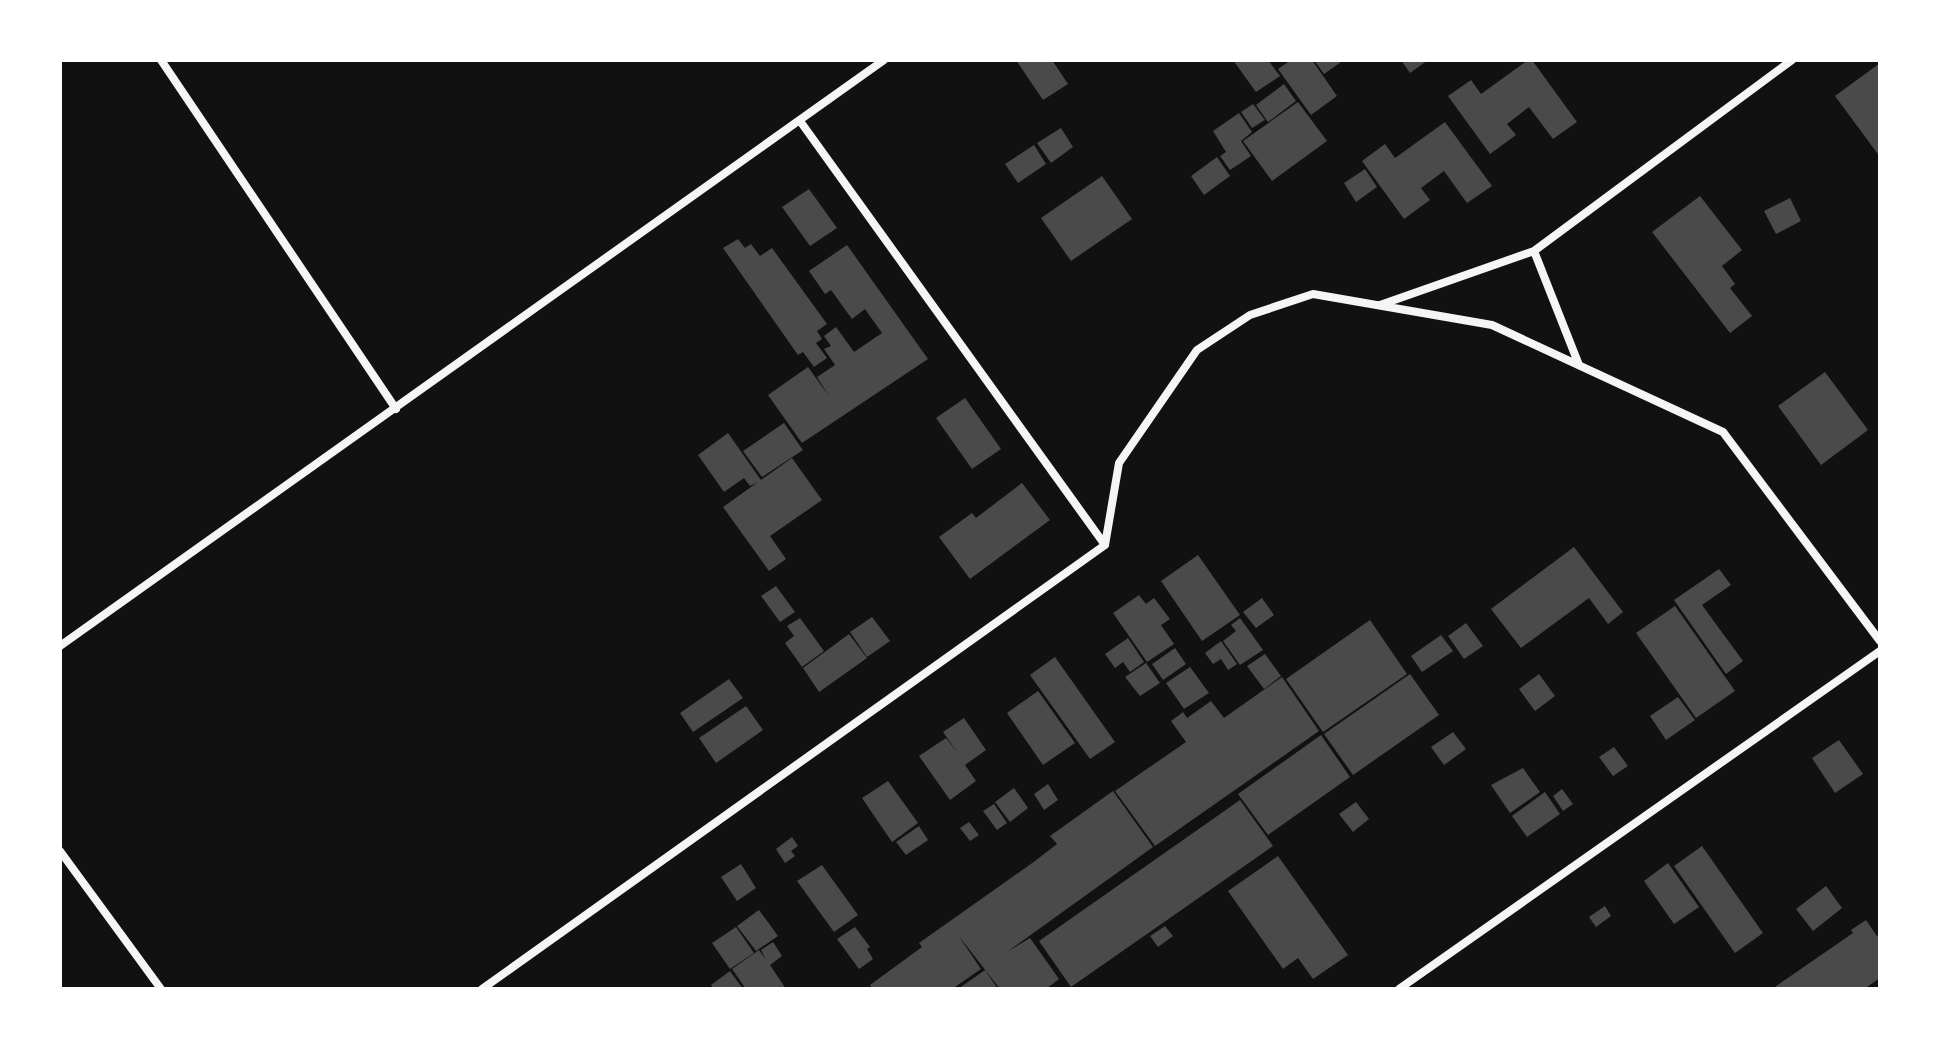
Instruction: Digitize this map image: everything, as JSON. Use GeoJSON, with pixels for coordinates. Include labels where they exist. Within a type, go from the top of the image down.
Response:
{"type":"FeatureCollection","features":[{"type":"Feature","properties":{"kind":"street"},"geometry":{"type":"LineString","coordinates":[[161,60],[396,409]]}},
{"type":"Feature","properties":{"kind":"street"},"geometry":{"type":"LineString","coordinates":[[60,646],[884,60]]}},
{"type":"Feature","properties":{"kind":"street"},"geometry":{"type":"LineString","coordinates":[[1379,305],[1534,251],[1792,60]]}},
{"type":"Feature","properties":{"kind":"street"},"geometry":{"type":"LineString","coordinates":[[800,121],[1105,545]]}},
{"type":"Feature","properties":{"kind":"street"},"geometry":{"type":"LineString","coordinates":[[1534,251],[1579,365]]}},
{"type":"Feature","properties":{"kind":"street"},"geometry":{"type":"LineString","coordinates":[[482,989],[1105,545],[1119,463],[1197,350],[1250,315],[1313,294],[1492,325],[1723,432],[1880,641]]}},
{"type":"Feature","properties":{"kind":"street"},"geometry":{"type":"LineString","coordinates":[[1399,989],[1880,651]]}},
{"type":"Feature","properties":{"kind":"street"},"geometry":{"type":"LineString","coordinates":[[60,851],[161,989]]}},
{"type":"Feature","properties":{"kind":"building"},"geometry":{"type":"Polygon","coordinates":[[[1016,60],[1052,60],[1068,84],[1043,100],[1016,60]]]}},
{"type":"Feature","properties":{"kind":"building"},"geometry":{"type":"Polygon","coordinates":[[[1233,60],[1268,60],[1280,76],[1256,92],[1233,60]]]}},
{"type":"Feature","properties":{"kind":"building"},"geometry":{"type":"Polygon","coordinates":[[[1291,60],[1312,60],[1337,96],[1311,115],[1278,69],[1291,60]]]}},
{"type":"Feature","properties":{"kind":"building"},"geometry":{"type":"Polygon","coordinates":[[[1314,60],[1344,60],[1324,74],[1314,60]]]}},
{"type":"Feature","properties":{"kind":"building"},"geometry":{"type":"Polygon","coordinates":[[[1401,60],[1428,60],[1410,73],[1401,60]]]}},
{"type":"Feature","properties":{"kind":"building"},"geometry":{"type":"Polygon","coordinates":[[[1532,60],[1577,122],[1553,139],[1529,107],[1507,124],[1516,135],[1490,154],[1448,96],[1471,80],[1481,94],[1532,60]]]}},
{"type":"Feature","properties":{"kind":"building"},"geometry":{"type":"Polygon","coordinates":[[[1880,63],[1880,157],[1835,96],[1880,63]]]}},
{"type":"Feature","properties":{"kind":"building"},"geometry":{"type":"Polygon","coordinates":[[[1284,84],[1296,101],[1268,122],[1256,105],[1284,84]]]}},
{"type":"Feature","properties":{"kind":"building"},"geometry":{"type":"Polygon","coordinates":[[[1298,102],[1327,141],[1272,181],[1243,141],[1298,102]]]}},
{"type":"Feature","properties":{"kind":"building"},"geometry":{"type":"Polygon","coordinates":[[[1253,104],[1265,120],[1252,128],[1241,112],[1253,104]]]}},
{"type":"Feature","properties":{"kind":"building"},"geometry":{"type":"Polygon","coordinates":[[[1239,113],[1252,132],[1241,141],[1251,156],[1230,170],[1220,156],[1226,152],[1213,131],[1239,113]]]}},
{"type":"Feature","properties":{"kind":"building"},"geometry":{"type":"Polygon","coordinates":[[[1445,122],[1492,186],[1467,203],[1444,171],[1421,188],[1430,200],[1404,219],[1362,161],[1385,144],[1395,158],[1445,122]]]}},
{"type":"Feature","properties":{"kind":"building"},"geometry":{"type":"Polygon","coordinates":[[[1061,128],[1073,147],[1051,163],[1037,143],[1061,128]]]}},
{"type":"Feature","properties":{"kind":"building"},"geometry":{"type":"Polygon","coordinates":[[[1034,145],[1046,164],[1018,183],[1005,164],[1034,145]]]}},
{"type":"Feature","properties":{"kind":"building"},"geometry":{"type":"Polygon","coordinates":[[[1217,157],[1230,176],[1204,195],[1191,176],[1217,157]]]}},
{"type":"Feature","properties":{"kind":"building"},"geometry":{"type":"Polygon","coordinates":[[[1365,169],[1377,187],[1356,202],[1344,183],[1365,169]]]}},
{"type":"Feature","properties":{"kind":"building"},"geometry":{"type":"Polygon","coordinates":[[[1102,176],[1132,219],[1071,261],[1041,218],[1102,176]]]}},
{"type":"Feature","properties":{"kind":"building"},"geometry":{"type":"Polygon","coordinates":[[[809,189],[837,228],[810,246],[782,207],[809,189]]]}},
{"type":"Feature","properties":{"kind":"building"},"geometry":{"type":"Polygon","coordinates":[[[1700,196],[1742,250],[1722,266],[1735,284],[1730,288],[1752,316],[1730,333],[1652,232],[1700,196]]]}},
{"type":"Feature","properties":{"kind":"building"},"geometry":{"type":"Polygon","coordinates":[[[1790,198],[1801,221],[1776,234],[1764,211],[1790,198]]]}},
{"type":"Feature","properties":{"kind":"building"},"geometry":{"type":"Polygon","coordinates":[[[738,239],[745,248],[751,244],[760,256],[772,248],[827,324],[817,331],[822,339],[816,343],[827,358],[814,367],[803,352],[798,355],[723,248],[738,239]]]}},
{"type":"Feature","properties":{"kind":"building"},"geometry":{"type":"Polygon","coordinates":[[[847,245],[928,359],[802,443],[768,395],[808,367],[829,396],[817,377],[835,365],[824,349],[831,346],[824,336],[836,327],[854,352],[882,333],[865,309],[852,319],[831,290],[825,294],[809,271],[847,245]]]}},
{"type":"Feature","properties":{"kind":"building"},"geometry":{"type":"Polygon","coordinates":[[[1825,372],[1868,430],[1821,465],[1778,406],[1825,372]]]}},
{"type":"Feature","properties":{"kind":"building"},"geometry":{"type":"Polygon","coordinates":[[[965,398],[1001,449],[972,469],[936,418],[965,398]]]}},
{"type":"Feature","properties":{"kind":"building"},"geometry":{"type":"Polygon","coordinates":[[[784,423],[803,450],[762,477],[743,451],[784,423]]]}},
{"type":"Feature","properties":{"kind":"building"},"geometry":{"type":"Polygon","coordinates":[[[728,433],[761,480],[792,458],[822,500],[770,536],[786,559],[769,571],[723,507],[758,482],[750,486],[744,478],[724,492],[698,455],[728,433]]]}},
{"type":"Feature","properties":{"kind":"building"},"geometry":{"type":"Polygon","coordinates":[[[1022,483],[1050,520],[970,579],[939,537],[972,513],[976,518],[1022,483]]]}},
{"type":"Feature","properties":{"kind":"building"},"geometry":{"type":"Polygon","coordinates":[[[1574,547],[1623,612],[1608,624],[1589,598],[1521,648],[1491,609],[1574,547]]]}},
{"type":"Feature","properties":{"kind":"building"},"geometry":{"type":"Polygon","coordinates":[[[1198,555],[1240,615],[1202,641],[1161,581],[1198,555]]]}},
{"type":"Feature","properties":{"kind":"building"},"geometry":{"type":"Polygon","coordinates":[[[1719,569],[1731,585],[1702,605],[1743,661],[1726,674],[1674,600],[1719,569]]]}},
{"type":"Feature","properties":{"kind":"building"},"geometry":{"type":"Polygon","coordinates":[[[776,586],[795,612],[780,622],[761,596],[776,586]]]}},
{"type":"Feature","properties":{"kind":"building"},"geometry":{"type":"Polygon","coordinates":[[[1139,595],[1146,604],[1154,598],[1170,619],[1161,625],[1174,644],[1147,662],[1113,613],[1139,595]]]}},
{"type":"Feature","properties":{"kind":"building"},"geometry":{"type":"Polygon","coordinates":[[[1262,598],[1274,615],[1256,628],[1243,612],[1262,598]]]}},
{"type":"Feature","properties":{"kind":"building"},"geometry":{"type":"Polygon","coordinates":[[[1675,606],[1735,691],[1696,718],[1636,633],[1675,606]]]}},
{"type":"Feature","properties":{"kind":"building"},"geometry":{"type":"Polygon","coordinates":[[[872,617],[890,641],[867,657],[850,632],[872,617]]]}},
{"type":"Feature","properties":{"kind":"building"},"geometry":{"type":"Polygon","coordinates":[[[800,618],[824,651],[802,667],[785,643],[794,636],[787,626],[800,618]]]}},
{"type":"Feature","properties":{"kind":"building"},"geometry":{"type":"Polygon","coordinates":[[[1240,618],[1263,650],[1240,665],[1223,641],[1236,631],[1231,625],[1240,618]]]}},
{"type":"Feature","properties":{"kind":"building"},"geometry":{"type":"Polygon","coordinates":[[[1370,620],[1407,674],[1323,732],[1286,679],[1370,620]]]}},
{"type":"Feature","properties":{"kind":"building"},"geometry":{"type":"Polygon","coordinates":[[[1466,623],[1483,646],[1464,659],[1448,636],[1466,623]]]}},
{"type":"Feature","properties":{"kind":"building"},"geometry":{"type":"Polygon","coordinates":[[[849,634],[867,658],[819,692],[803,668],[849,634]]]}},
{"type":"Feature","properties":{"kind":"building"},"geometry":{"type":"Polygon","coordinates":[[[1441,635],[1453,651],[1422,672],[1411,656],[1441,635]]]}},
{"type":"Feature","properties":{"kind":"building"},"geometry":{"type":"Polygon","coordinates":[[[1128,638],[1144,662],[1130,672],[1123,662],[1115,668],[1105,654],[1128,638]]]}},
{"type":"Feature","properties":{"kind":"building"},"geometry":{"type":"Polygon","coordinates":[[[1221,641],[1237,664],[1228,670],[1221,659],[1213,664],[1205,653],[1221,641]]]}},
{"type":"Feature","properties":{"kind":"building"},"geometry":{"type":"Polygon","coordinates":[[[1175,648],[1186,664],[1163,680],[1152,664],[1175,648]]]}},
{"type":"Feature","properties":{"kind":"building"},"geometry":{"type":"Polygon","coordinates":[[[1265,654],[1281,676],[1264,689],[1247,666],[1265,654]]]}},
{"type":"Feature","properties":{"kind":"building"},"geometry":{"type":"Polygon","coordinates":[[[1055,657],[1115,742],[1090,759],[1030,675],[1055,657]]]}},
{"type":"Feature","properties":{"kind":"building"},"geometry":{"type":"Polygon","coordinates":[[[1146,663],[1160,683],[1140,696],[1125,677],[1146,663]]]}},
{"type":"Feature","properties":{"kind":"building"},"geometry":{"type":"Polygon","coordinates":[[[1190,667],[1209,693],[1184,709],[1166,683],[1190,667]]]}},
{"type":"Feature","properties":{"kind":"building"},"geometry":{"type":"Polygon","coordinates":[[[1410,674],[1439,715],[1353,775],[1324,734],[1410,674]]]}},
{"type":"Feature","properties":{"kind":"building"},"geometry":{"type":"Polygon","coordinates":[[[1539,674],[1555,696],[1535,711],[1519,689],[1539,674]]]}},
{"type":"Feature","properties":{"kind":"building"},"geometry":{"type":"Polygon","coordinates":[[[1282,677],[1319,731],[1155,846],[1115,791],[1186,742],[1171,721],[1183,712],[1187,718],[1211,701],[1224,718],[1282,677]]]}},
{"type":"Feature","properties":{"kind":"building"},"geometry":{"type":"Polygon","coordinates":[[[729,679],[743,698],[693,732],[680,713],[729,679]]]}},
{"type":"Feature","properties":{"kind":"building"},"geometry":{"type":"Polygon","coordinates":[[[1038,691],[1075,743],[1043,765],[1007,713],[1038,691]]]}},
{"type":"Feature","properties":{"kind":"building"},"geometry":{"type":"Polygon","coordinates":[[[1678,697],[1695,720],[1666,740],[1650,716],[1678,697]]]}},
{"type":"Feature","properties":{"kind":"building"},"geometry":{"type":"Polygon","coordinates":[[[746,706],[763,730],[716,763],[699,738],[746,706]]]}},
{"type":"Feature","properties":{"kind":"building"},"geometry":{"type":"Polygon","coordinates":[[[964,718],[986,750],[965,765],[976,781],[950,800],[919,756],[946,738],[957,752],[943,732],[964,718]]]}},
{"type":"Feature","properties":{"kind":"building"},"geometry":{"type":"Polygon","coordinates":[[[1453,732],[1466,749],[1444,765],[1431,747],[1453,732]]]}},
{"type":"Feature","properties":{"kind":"building"},"geometry":{"type":"Polygon","coordinates":[[[1321,735],[1350,777],[1268,835],[1238,794],[1321,735]]]}},
{"type":"Feature","properties":{"kind":"building"},"geometry":{"type":"Polygon","coordinates":[[[1839,740],[1863,774],[1835,793],[1812,758],[1839,740]]]}},
{"type":"Feature","properties":{"kind":"building"},"geometry":{"type":"Polygon","coordinates":[[[1614,747],[1628,766],[1613,776],[1599,757],[1614,747]]]}},
{"type":"Feature","properties":{"kind":"building"},"geometry":{"type":"Polygon","coordinates":[[[1523,768],[1540,792],[1510,813],[1491,785],[1523,768]]]}},
{"type":"Feature","properties":{"kind":"building"},"geometry":{"type":"Polygon","coordinates":[[[888,781],[918,823],[892,842],[862,798],[888,781]]]}},
{"type":"Feature","properties":{"kind":"building"},"geometry":{"type":"Polygon","coordinates":[[[1048,784],[1058,800],[1044,810],[1034,794],[1048,784]]]}},
{"type":"Feature","properties":{"kind":"building"},"geometry":{"type":"Polygon","coordinates":[[[1014,788],[1028,808],[1010,822],[995,802],[1014,788]]]}},
{"type":"Feature","properties":{"kind":"building"},"geometry":{"type":"Polygon","coordinates":[[[1562,789],[1573,804],[1563,811],[1553,796],[1562,789]]]}},
{"type":"Feature","properties":{"kind":"building"},"geometry":{"type":"Polygon","coordinates":[[[1113,791],[1153,847],[1007,952],[1030,938],[1059,979],[1046,989],[1000,989],[958,935],[981,969],[952,989],[872,989],[870,985],[922,947],[919,943],[1057,844],[1050,836],[1113,791]]]}},
{"type":"Feature","properties":{"kind":"building"},"geometry":{"type":"Polygon","coordinates":[[[1545,792],[1560,814],[1527,837],[1512,816],[1545,792]]]}},
{"type":"Feature","properties":{"kind":"building"},"geometry":{"type":"Polygon","coordinates":[[[1240,800],[1273,846],[1071,987],[1039,941],[1240,800]]]}},
{"type":"Feature","properties":{"kind":"building"},"geometry":{"type":"Polygon","coordinates":[[[1356,802],[1369,819],[1353,832],[1339,814],[1356,802]]]}},
{"type":"Feature","properties":{"kind":"building"},"geometry":{"type":"Polygon","coordinates":[[[994,804],[1007,823],[997,830],[983,811],[994,804]]]}},
{"type":"Feature","properties":{"kind":"building"},"geometry":{"type":"Polygon","coordinates":[[[969,822],[979,835],[970,841],[960,828],[969,822]]]}},
{"type":"Feature","properties":{"kind":"building"},"geometry":{"type":"Polygon","coordinates":[[[919,826],[928,840],[906,855],[896,842],[919,826]]]}},
{"type":"Feature","properties":{"kind":"building"},"geometry":{"type":"Polygon","coordinates":[[[792,837],[798,846],[791,851],[795,856],[785,863],[776,849],[792,837]]]}},
{"type":"Feature","properties":{"kind":"building"},"geometry":{"type":"Polygon","coordinates":[[[1702,846],[1763,933],[1735,953],[1674,866],[1702,846]]]}},
{"type":"Feature","properties":{"kind":"building"},"geometry":{"type":"Polygon","coordinates":[[[1278,856],[1348,955],[1313,979],[1298,958],[1283,969],[1228,891],[1278,856]]]}},
{"type":"Feature","properties":{"kind":"building"},"geometry":{"type":"Polygon","coordinates":[[[1668,863],[1699,907],[1674,924],[1644,881],[1668,863]]]}},
{"type":"Feature","properties":{"kind":"building"},"geometry":{"type":"Polygon","coordinates":[[[741,864],[756,888],[737,901],[721,877],[741,864]]]}},
{"type":"Feature","properties":{"kind":"building"},"geometry":{"type":"Polygon","coordinates":[[[822,865],[858,915],[834,932],[797,881],[822,865]]]}},
{"type":"Feature","properties":{"kind":"building"},"geometry":{"type":"Polygon","coordinates":[[[1826,886],[1842,908],[1813,931],[1796,909],[1826,886]]]}},
{"type":"Feature","properties":{"kind":"building"},"geometry":{"type":"Polygon","coordinates":[[[1605,906],[1611,916],[1596,927],[1589,917],[1605,906]]]}},
{"type":"Feature","properties":{"kind":"building"},"geometry":{"type":"Polygon","coordinates":[[[759,910],[778,936],[756,951],[737,926],[759,910]]]}},
{"type":"Feature","properties":{"kind":"building"},"geometry":{"type":"Polygon","coordinates":[[[1866,920],[1877,936],[1880,934],[1880,978],[1864,989],[1772,989],[1853,933],[1851,930],[1866,920]]]}},
{"type":"Feature","properties":{"kind":"building"},"geometry":{"type":"Polygon","coordinates":[[[1165,926],[1173,936],[1158,947],[1150,936],[1165,926]]]}},
{"type":"Feature","properties":{"kind":"building"},"geometry":{"type":"Polygon","coordinates":[[[736,927],[754,953],[730,969],[712,943],[736,927]]]}},
{"type":"Feature","properties":{"kind":"building"},"geometry":{"type":"Polygon","coordinates":[[[855,927],[870,947],[867,949],[873,959],[859,969],[837,939],[855,927]]]}},
{"type":"Feature","properties":{"kind":"building"},"geometry":{"type":"Polygon","coordinates":[[[773,942],[782,956],[770,965],[786,989],[746,989],[732,969],[759,950],[766,960],[761,950],[773,942]]]}},
{"type":"Feature","properties":{"kind":"building"},"geometry":{"type":"Polygon","coordinates":[[[985,970],[998,989],[958,989],[985,970]]]}},
{"type":"Feature","properties":{"kind":"building"},"geometry":{"type":"Polygon","coordinates":[[[730,971],[743,989],[714,989],[711,985],[730,971]]]}}]}
